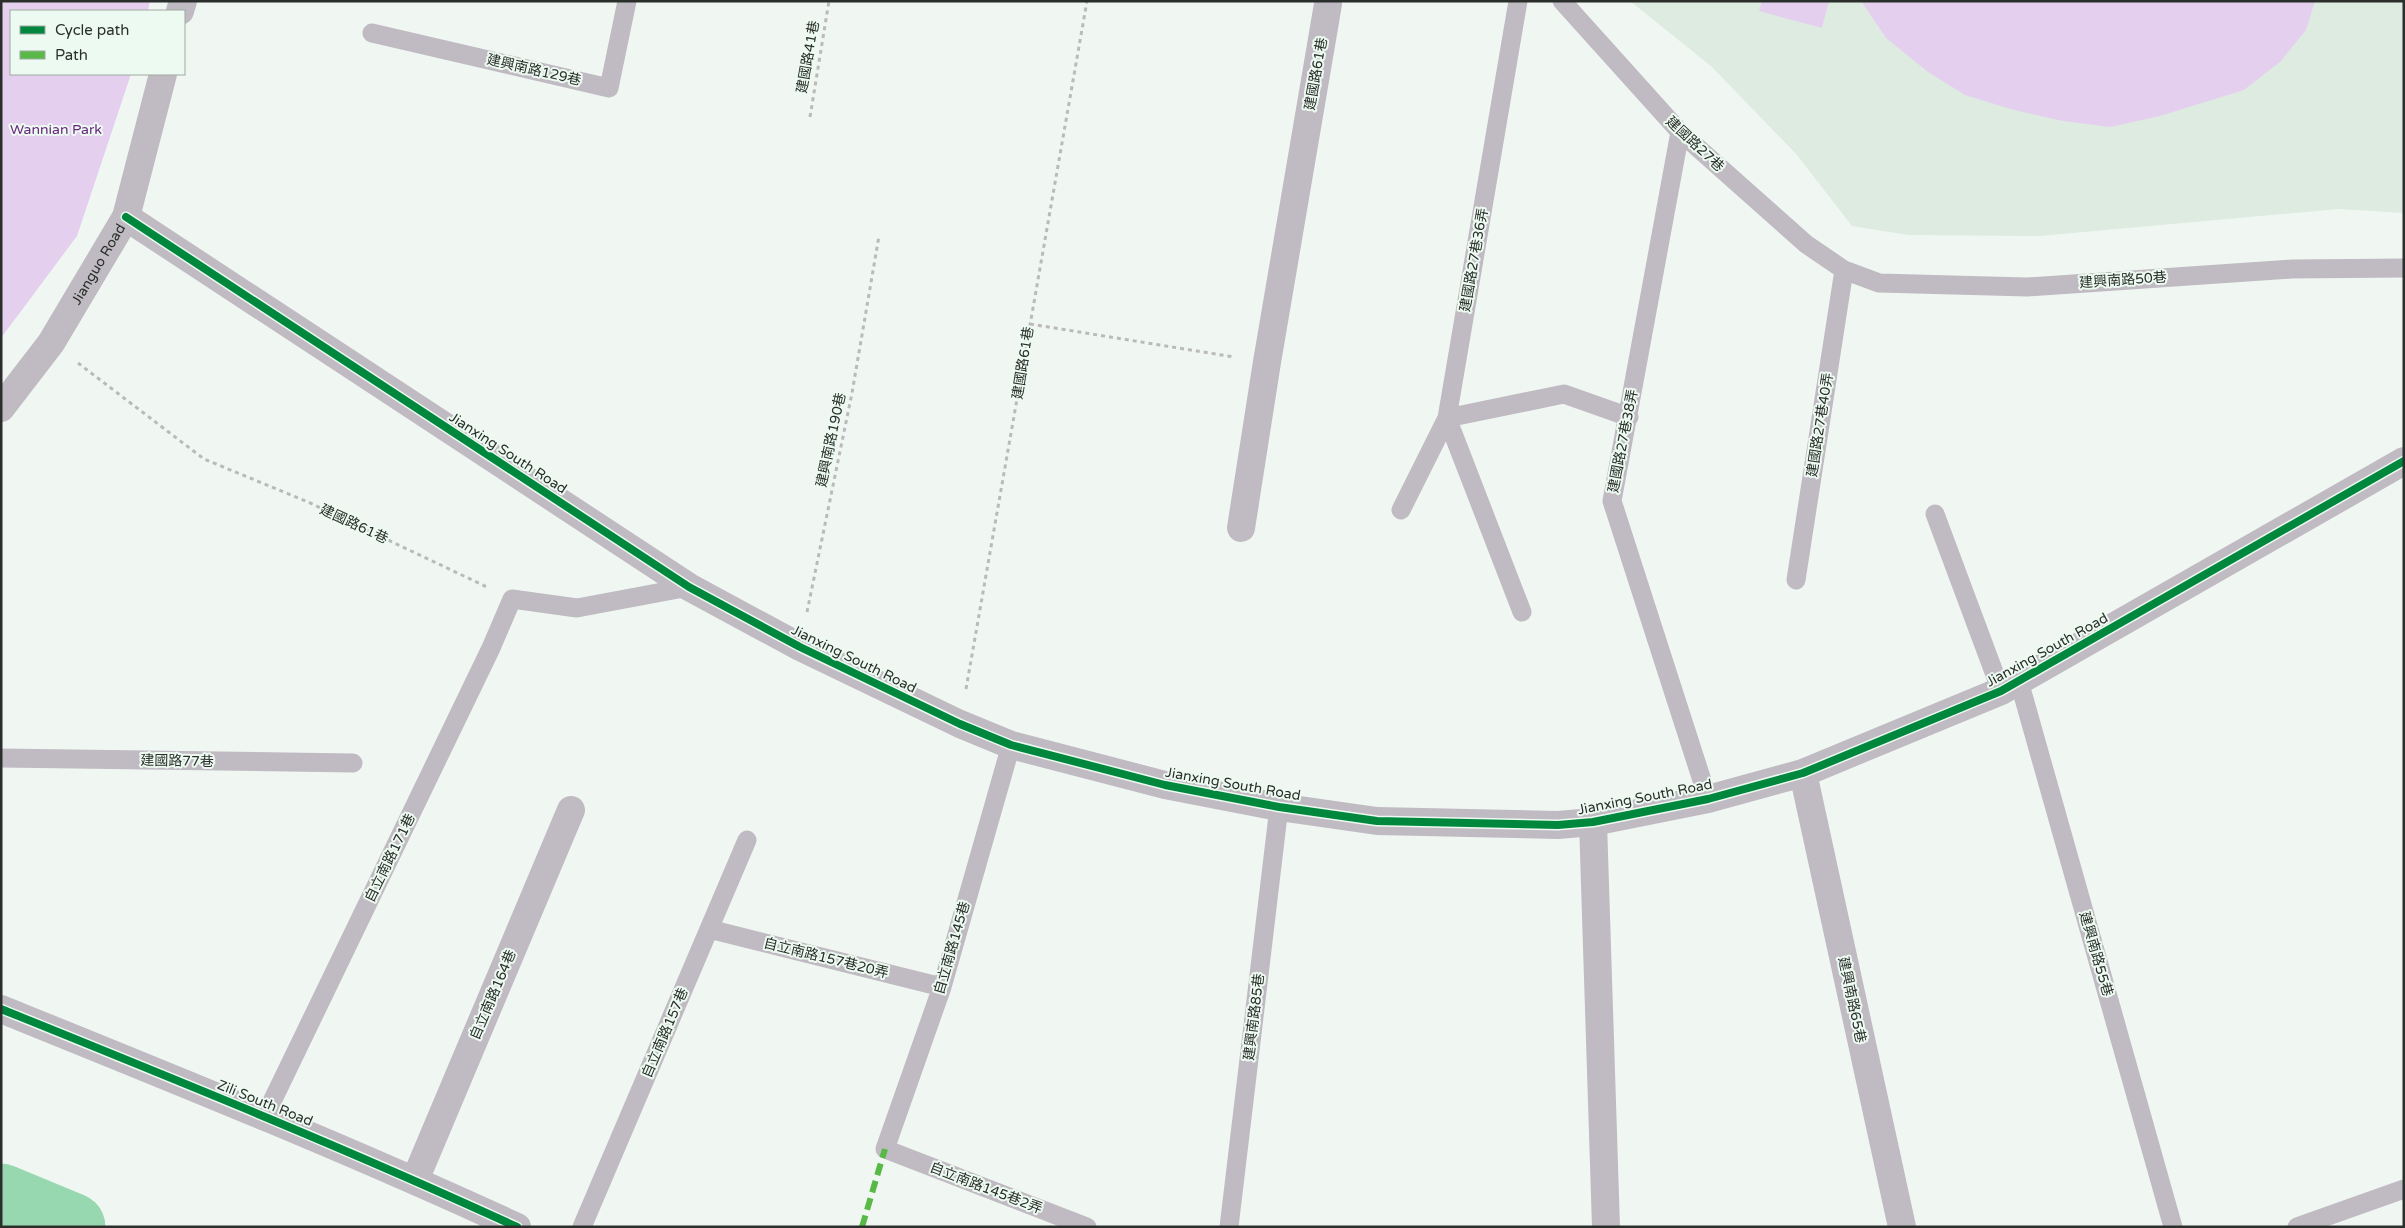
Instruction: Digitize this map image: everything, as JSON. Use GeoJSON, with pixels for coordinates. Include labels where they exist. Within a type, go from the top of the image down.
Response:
{"type":"FeatureCollection","features":[{"type":"Feature","properties":{"kind":"street","name":"建國路61巷"},"geometry":{"type":"LineString","coordinates":[[1241,528],[1323,2]]}},
{"type":"Feature","properties":{"kind":"street","name":"Jianguo Road"},"geometry":{"type":"LineString","coordinates":[[1,408],[51,343],[126,217],[162,75]]}},
{"type":"Feature","properties":{"kind":"street","name":"Jianxing South Road"},"geometry":{"type":"LineString","coordinates":[[126,217],[689,587],[800,647],[960,724],[1011,745],[1165,786],[1279,807],[1377,820],[1558,825],[1593,822],[1708,799],[1803,773],[2010,686],[2404,461]]}},
{"type":"Feature","properties":{"kind":"street","name":"建興南路65巷"},"geometry":{"type":"LineString","coordinates":[[1803,773],[1902,1227]]}},
{"type":"Feature","properties":{"kind":"street","name":"自立南路164巷"},"geometry":{"type":"LineString","coordinates":[[415,1180],[571,810]]}},
{"type":"Feature","properties":{"kind":"street"},"geometry":{"type":"LineString","coordinates":[[1593,822],[1606,1227]]}},
{"type":"Feature","properties":{"kind":"street","name":"Zili South Road"},"geometry":{"type":"LineString","coordinates":[[1,1009],[265,1116],[415,1180],[517,1227]]}},
{"type":"Feature","properties":{"kind":"lane","name":"建興南路129巷"},"geometry":{"type":"LineString","coordinates":[[372,32],[609,88],[626,1]]}},
{"type":"Feature","properties":{"kind":"lane","name":"建國路27巷36弄"},"geometry":{"type":"LineString","coordinates":[[1401,510],[1447,418],[1518,1]]}},
{"type":"Feature","properties":{"kind":"lane","name":"建國路27巷"},"geometry":{"type":"LineString","coordinates":[[1562,1],[1680,132],[1806,244],[1844,270]]}},
{"type":"Feature","properties":{"kind":"lane","name":"建國路27巷38弄"},"geometry":{"type":"LineString","coordinates":[[1680,132],[1629,417],[1612,500],[1708,799]]}},
{"type":"Feature","properties":{"kind":"lane","name":"建興南路50巷"},"geometry":{"type":"LineString","coordinates":[[1844,270],[1879,283],[2027,286],[2292,269],[2404,268]]}},
{"type":"Feature","properties":{"kind":"lane","name":"建國路27巷40弄"},"geometry":{"type":"LineString","coordinates":[[1796,580],[1844,270]]}},
{"type":"Feature","properties":{"kind":"lane"},"geometry":{"type":"LineString","coordinates":[[1522,612],[1447,418],[1564,394],[1629,417]]}},
{"type":"Feature","properties":{"kind":"lane","name":"建興南路55巷"},"geometry":{"type":"LineString","coordinates":[[1935,514],[2010,686],[2173,1227]]}},
{"type":"Feature","properties":{"kind":"lane"},"geometry":{"type":"LineString","coordinates":[[512,598],[577,608],[689,587]]}},
{"type":"Feature","properties":{"kind":"lane","name":"自立南路171巷"},"geometry":{"type":"LineString","coordinates":[[265,1116],[491,648],[512,598]]}},
{"type":"Feature","properties":{"kind":"lane","name":"自立南路145巷"},"geometry":{"type":"LineString","coordinates":[[885,1149],[942,987],[1011,745]]}},
{"type":"Feature","properties":{"kind":"lane","name":"建國路77巷"},"geometry":{"type":"LineString","coordinates":[[1,758],[353,763]]}},
{"type":"Feature","properties":{"kind":"lane","name":"建興南路85巷"},"geometry":{"type":"LineString","coordinates":[[1229,1227],[1279,807]]}},
{"type":"Feature","properties":{"kind":"lane","name":"自立南路157巷"},"geometry":{"type":"LineString","coordinates":[[582,1227],[747,840]]}},
{"type":"Feature","properties":{"kind":"lane","name":"自立南路157巷20弄"},"geometry":{"type":"LineString","coordinates":[[709,929],[942,987]]}},
{"type":"Feature","properties":{"kind":"lane","name":"自立南路145巷2弄"},"geometry":{"type":"LineString","coordinates":[[885,1149],[1087,1227]]}},
{"type":"Feature","properties":{"kind":"lane"},"geometry":{"type":"LineString","coordinates":[[2297,1227],[2404,1189]]}},
{"type":"Feature","properties":{"kind":"path"},"geometry":{"type":"LineString","coordinates":[[1030,324],[1267,362]]}},
{"type":"Feature","properties":{"kind":"shaded area"},"geometry":{"type":"Polygon","coordinates":[[[1630,1],[2404,1],[2404,213],[2339,209],[2040,236],[1908,235],[1852,226],[1797,155],[1712,67],[1630,1]]]}},
{"type":"Feature","properties":{"kind":"green space","name":"Wannian Park"},"geometry":{"type":"Polygon","coordinates":[[[1,1],[150,1],[148,10],[10,10],[10,75],[131,75],[77,236],[1,338],[1,1]]]}},
{"type":"Feature","properties":{"kind":"green space"},"geometry":{"type":"Polygon","coordinates":[[[1762,1],[1829,1],[1822,28],[1759,11],[1762,1]]]}},
{"type":"Feature","properties":{"kind":"green space"},"geometry":{"type":"Polygon","coordinates":[[[1861,1],[2315,1],[2306,30],[2281,61],[2244,90],[2160,116],[2110,127],[2063,121],[2014,110],[1965,95],[1928,72],[1886,38],[1861,1]]]}},
{"type":"Feature","properties":{"kind":"waterway"},"geometry":{"type":"LineString","coordinates":[[1,1198],[71,1227]]}},
{"type":"Feature","properties":{"kind":"marked path"},"geometry":{"type":"LineString","coordinates":[[862,1227],[885,1149]]}},
{"type":"Feature","properties":{"kind":"cycle path"},"geometry":{"type":"LineString","coordinates":[[126,217],[689,587],[800,647],[960,724],[1011,745],[1165,785],[1279,807],[1377,821],[1558,825],[1593,822],[1708,799],[1803,773],[2001,691],[2404,461]]}},
{"type":"Feature","properties":{"kind":"cycle path"},"geometry":{"type":"LineString","coordinates":[[1,1009],[325,1142],[517,1227]]}}]}
